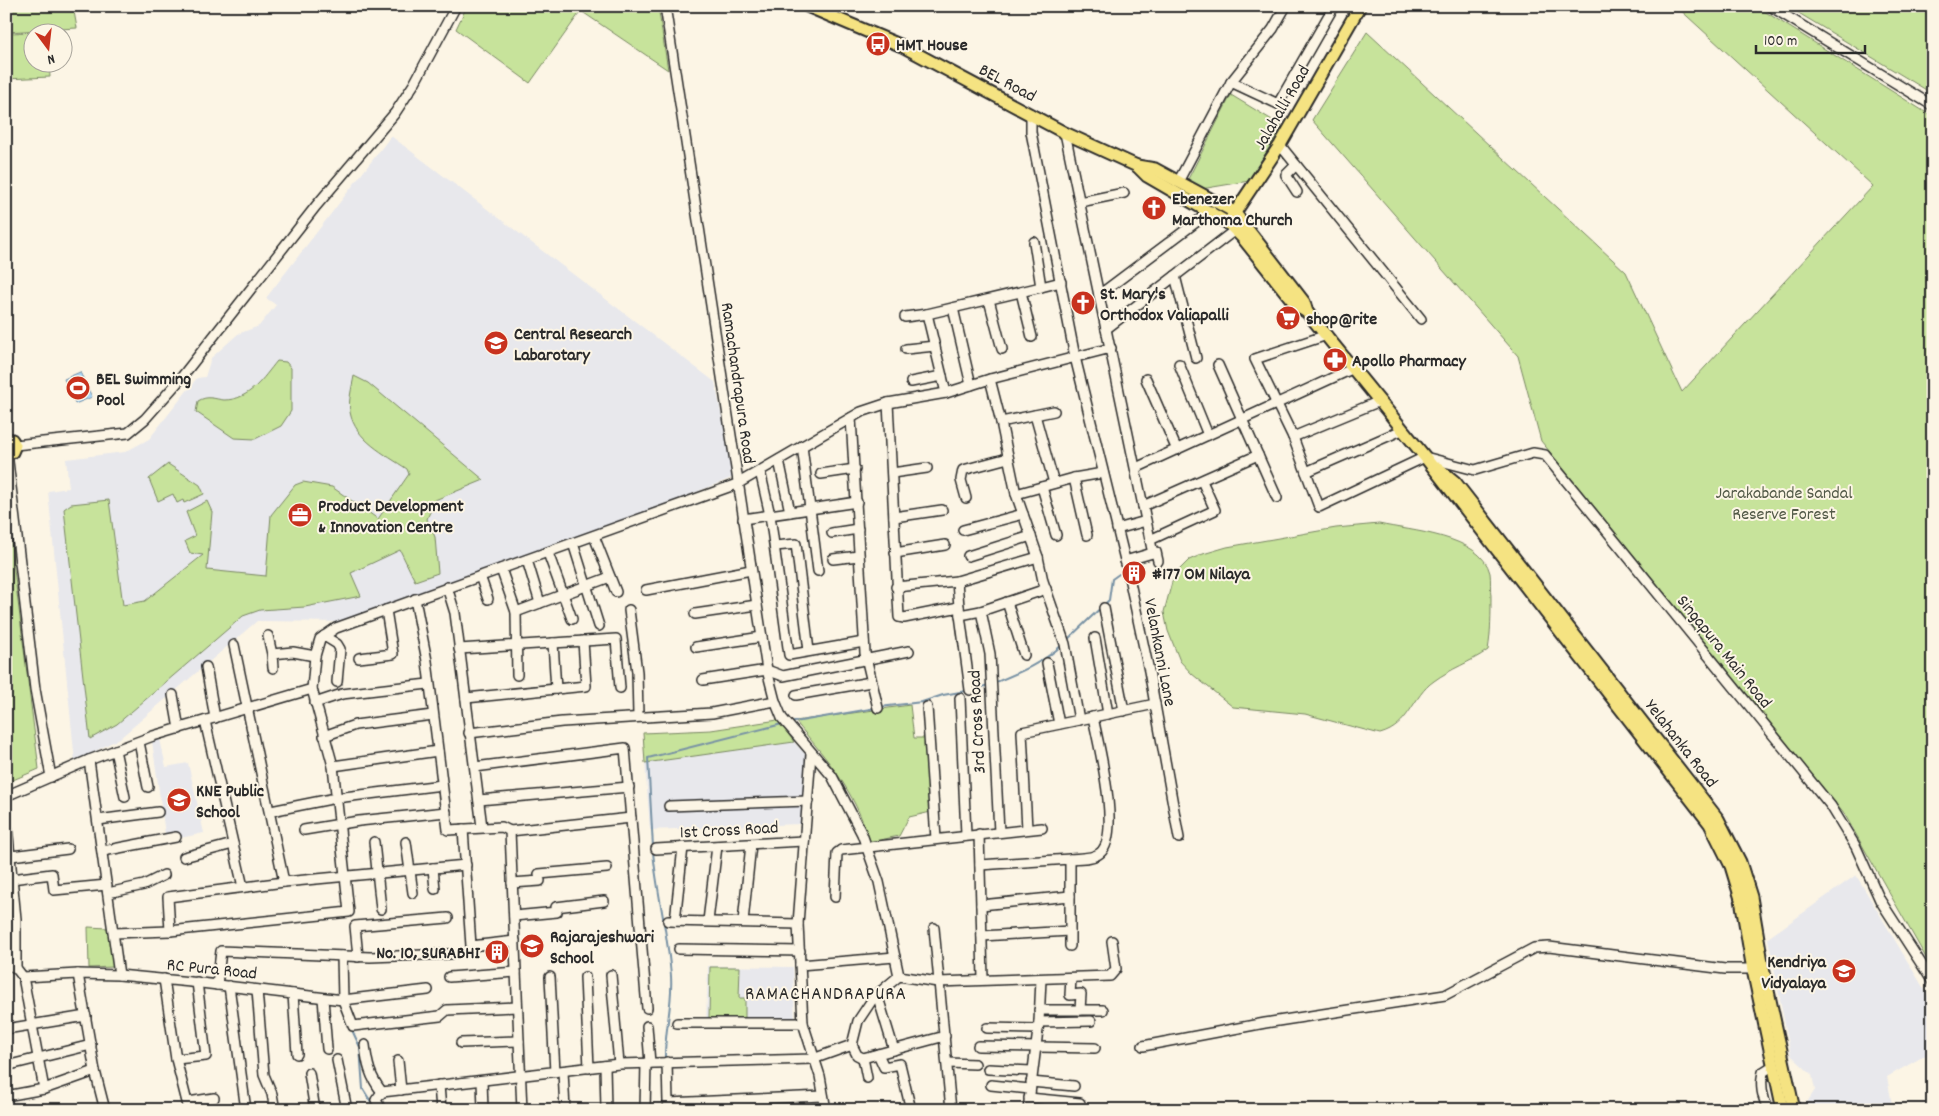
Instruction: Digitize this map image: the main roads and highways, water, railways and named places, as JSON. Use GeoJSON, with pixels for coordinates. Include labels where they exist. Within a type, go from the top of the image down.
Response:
{"type":"FeatureCollection","features":[{"type":"Feature","properties":{"kind":"main road","name":"BEL Road"},"geometry":{"type":"LineString","coordinates":[[807,6],[902,46],[1065,133],[1137,166],[1155,169],[1180,183],[1230,219],[1297,306],[1308,312]]}},
{"type":"Feature","properties":{"kind":"main road","name":"Jalahalli Road"},"geometry":{"type":"LineString","coordinates":[[1230,219],[1351,6]]}},
{"type":"Feature","properties":{"kind":"main road","name":"Jalahalli Road"},"geometry":{"type":"LineString","coordinates":[[1230,219],[1280,145],[1360,6]]}},
{"type":"Feature","properties":{"kind":"main road","name":"BEL Road"},"geometry":{"type":"LineString","coordinates":[[1137,166],[1147,176],[1211,211],[1230,219]]}},
{"type":"Feature","properties":{"kind":"main road","name":"Yelahanka Road"},"geometry":{"type":"LineString","coordinates":[[1230,219],[1304,302],[1308,312],[1402,430],[1558,620],[1710,824],[1731,866],[1741,899],[1794,1110]]}},
{"type":"Feature","properties":{"kind":"main road","name":"Yelahanka Road"},"geometry":{"type":"LineString","coordinates":[[1758,969],[1783,1110]]}},
{"type":"Feature","properties":{"kind":"water","name":"BEL Swimming Pool"},"geometry":{"type":"Polygon","coordinates":[[[80,372],[92,397],[75,404],[64,379],[80,372]]]}},
{"type":"Feature","properties":{"kind":"waterway"},"geometry":{"type":"LineString","coordinates":[[1067,640],[1109,600],[1112,579],[1119,574]]}},
{"type":"Feature","properties":{"kind":"waterway"},"geometry":{"type":"LineString","coordinates":[[994,683],[1038,662],[1062,645]]}},
{"type":"Feature","properties":{"kind":"waterway"},"geometry":{"type":"LineString","coordinates":[[973,690],[988,685]]}},
{"type":"Feature","properties":{"kind":"waterway"},"geometry":{"type":"LineString","coordinates":[[880,707],[922,702],[943,695],[966,691]]}},
{"type":"Feature","properties":{"kind":"waterway"},"geometry":{"type":"LineString","coordinates":[[789,723],[876,708]]}},
{"type":"Feature","properties":{"kind":"waterway"},"geometry":{"type":"LineString","coordinates":[[653,847],[648,758],[782,724]]}},
{"type":"Feature","properties":{"kind":"waterway"},"geometry":{"type":"LineString","coordinates":[[653,852],[671,976],[665,1060]]}},
{"type":"Feature","properties":{"kind":"waterway"},"geometry":{"type":"LineString","coordinates":[[351,1028],[360,1047],[363,1089],[376,1110]]}},
{"type":"Feature","properties":{"kind":"waterway"},"geometry":{"type":"LineString","coordinates":[[666,1105],[666,1110]]}},
{"type":"Feature","properties":{"kind":"place","name":"HMT House"},"geometry":{"type":"Point","coordinates":[878,44]}},
{"type":"Feature","properties":{"kind":"place","name":"Ebenezer Marthoma Church"},"geometry":{"type":"Point","coordinates":[1154,208]}},
{"type":"Feature","properties":{"kind":"place","name":"St. Mary's Orthodox Valiapalli"},"geometry":{"type":"Point","coordinates":[1083,303]}},
{"type":"Feature","properties":{"kind":"place","name":"shop@rite"},"geometry":{"type":"Point","coordinates":[1288,318]}},
{"type":"Feature","properties":{"kind":"place","name":"Central Research Labarotary"},"geometry":{"type":"Point","coordinates":[496,343]}},
{"type":"Feature","properties":{"kind":"place","name":"Apollo Pharmacy"},"geometry":{"type":"Point","coordinates":[1335,360]}},
{"type":"Feature","properties":{"kind":"place","name":"BEL Swimming Pool"},"geometry":{"type":"Point","coordinates":[78,388]}},
{"type":"Feature","properties":{"kind":"place","name":"Product Development & Innovation Centre"},"geometry":{"type":"Point","coordinates":[300,515]}},
{"type":"Feature","properties":{"kind":"place","name":"#177 OM Nilaya"},"geometry":{"type":"Point","coordinates":[1134,573]}},
{"type":"Feature","properties":{"kind":"place","name":"KNE Public School"},"geometry":{"type":"Point","coordinates":[179,800]}},
{"type":"Feature","properties":{"kind":"place","name":"Rajarajeshwari School"},"geometry":{"type":"Point","coordinates":[532,946]}},
{"type":"Feature","properties":{"kind":"place","name":"No. 10, SURABHI"},"geometry":{"type":"Point","coordinates":[497,952]}},
{"type":"Feature","properties":{"kind":"place","name":"Kendriya Vidyalaya"},"geometry":{"type":"Point","coordinates":[1844,971]}},
{"type":"Feature","properties":{"kind":"district","name":"RAMACHANDRAPURA"},"geometry":{"type":"Point","coordinates":[826,992]}},
{"type":"Feature","properties":{"kind":"park label","name":"Jarakabande Sandal Reserve Forest"},"geometry":{"type":"Point","coordinates":[1784,502]}}]}
